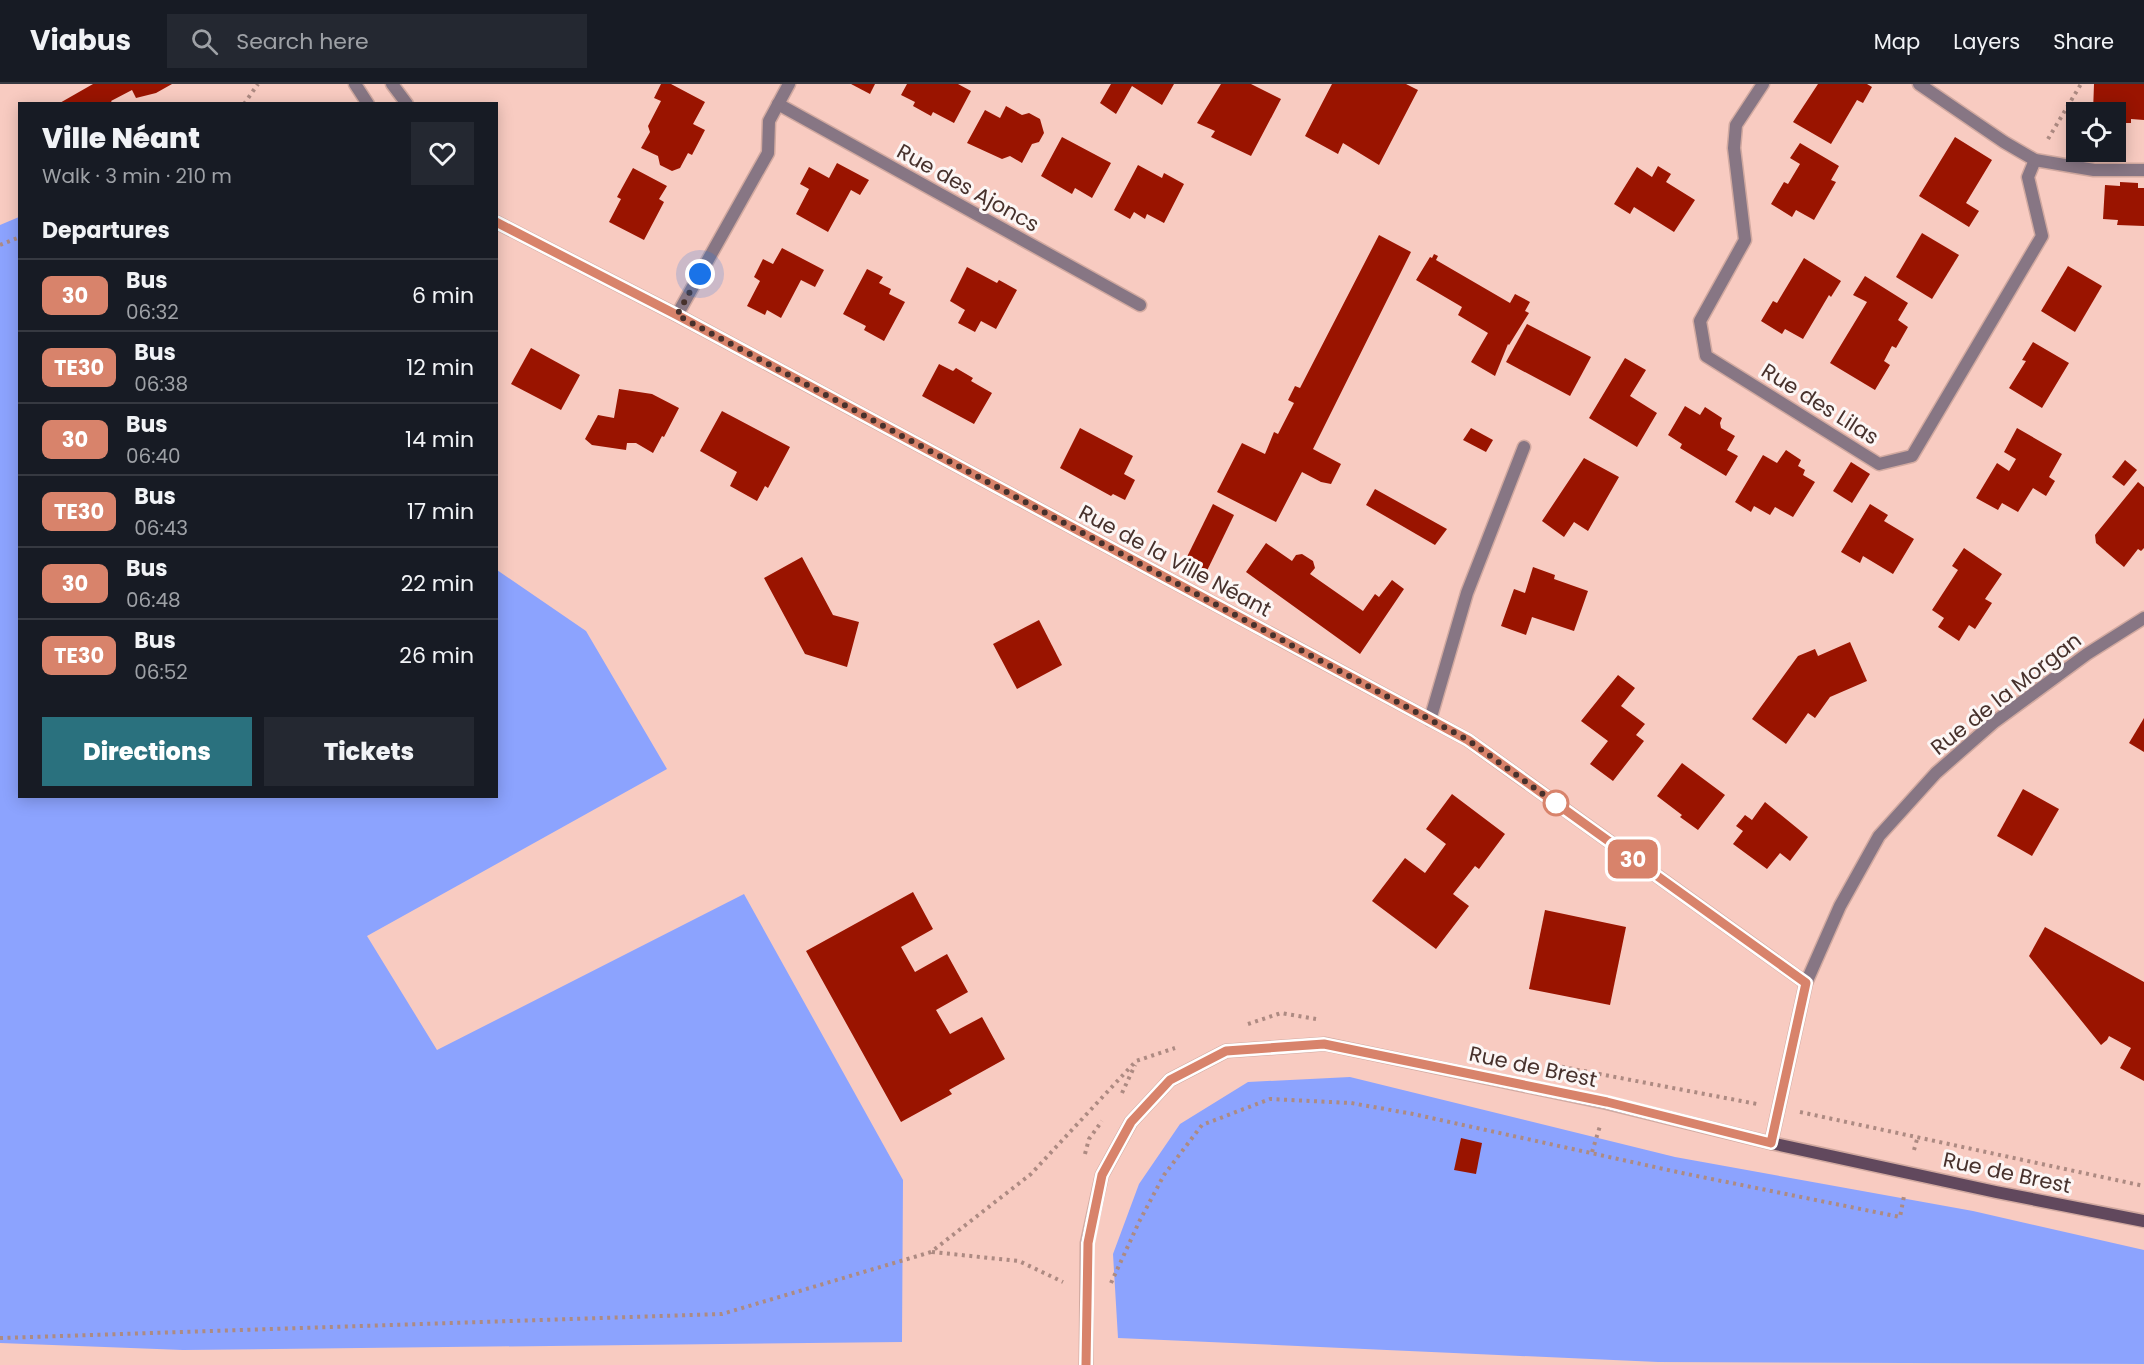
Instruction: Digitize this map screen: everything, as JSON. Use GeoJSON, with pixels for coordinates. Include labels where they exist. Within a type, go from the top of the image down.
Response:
{"type":"FeatureCollection","features":[{"type":"Feature","properties":{"kind":"main road","name":"Rue de Brest"},"geometry":{"type":"LineString","coordinates":[[1086,1365],[1088,1243],[1102,1175],[1131,1122],[1170,1080],[1226,1051],[1324,1044],[1607,1102],[1771,1143],[2144,1221]]}},
{"type":"Feature","properties":{"kind":"street"},"geometry":{"type":"LineString","coordinates":[[355,84],[367,102]]}},
{"type":"Feature","properties":{"kind":"street"},"geometry":{"type":"LineString","coordinates":[[392,84],[406,102]]}},
{"type":"Feature","properties":{"kind":"street"},"geometry":{"type":"LineString","coordinates":[[677,315],[768,153],[769,121],[789,84]]}},
{"type":"Feature","properties":{"kind":"street","name":"Rue des Lilas"},"geometry":{"type":"LineString","coordinates":[[1763,84],[1736,125],[1734,148],[1745,240],[1700,321],[1706,356],[1879,464],[1912,456],[2042,236],[2028,177],[2035,160]]}},
{"type":"Feature","properties":{"kind":"street"},"geometry":{"type":"LineString","coordinates":[[1919,84],[2004,142],[2035,160],[2094,170],[2144,170]]}},
{"type":"Feature","properties":{"kind":"street","name":"Rue des Ajoncs"},"geometry":{"type":"LineString","coordinates":[[778,105],[1140,305]]}},
{"type":"Feature","properties":{"kind":"street","name":"Rue de la Ville Néant"},"geometry":{"type":"LineString","coordinates":[[498,223],[677,315],[1468,740],[1806,983]]}},
{"type":"Feature","properties":{"kind":"street"},"geometry":{"type":"LineString","coordinates":[[1430,720],[1467,593],[1524,447]]}},
{"type":"Feature","properties":{"kind":"street","name":"Rue de la Morgan"},"geometry":{"type":"LineString","coordinates":[[1771,1143],[1806,983],[1840,906],[1879,837],[1936,772],[1993,723],[2087,654],[2144,618]]}},
{"type":"Feature","properties":{"kind":"path"},"geometry":{"type":"LineString","coordinates":[[245,102],[258,84]]}},
{"type":"Feature","properties":{"kind":"path"},"geometry":{"type":"LineString","coordinates":[[2035,160],[2081,84]]}},
{"type":"Feature","properties":{"kind":"path"},"geometry":{"type":"LineString","coordinates":[[0,245],[18,238]]}},
{"type":"Feature","properties":{"kind":"path"},"geometry":{"type":"LineString","coordinates":[[1248,1024],[1281,1013],[1327,1022]]}},
{"type":"Feature","properties":{"kind":"path"},"geometry":{"type":"LineString","coordinates":[[0,1338],[722,1314],[931,1252],[1031,1174],[1136,1061],[1181,1046]]}},
{"type":"Feature","properties":{"kind":"path"},"geometry":{"type":"LineString","coordinates":[[1546,1063],[1616,1077]]}},
{"type":"Feature","properties":{"kind":"path"},"geometry":{"type":"LineString","coordinates":[[1108,1291],[1139,1222],[1164,1175],[1202,1125],[1270,1100],[1351,1103],[1413,1114],[1682,1173],[1900,1217],[1918,1136],[2144,1186]]}},
{"type":"Feature","properties":{"kind":"path"},"geometry":{"type":"LineString","coordinates":[[931,1252],[1019,1261],[1064,1282]]}},
{"type":"Feature","properties":{"kind":"shaded area"},"geometry":{"type":"Polygon","coordinates":[[[18,217],[18,798],[498,798],[498,571],[586,631],[667,769],[367,936],[437,1050],[744,894],[903,1180],[902,1342],[183,1350],[0,1343],[0,225],[18,217]]]}},
{"type":"Feature","properties":{"kind":"shaded area"},"geometry":{"type":"Polygon","coordinates":[[[1350,1077],[1675,1157],[1973,1211],[2144,1250],[2144,1364],[1658,1362],[1118,1338],[1113,1254],[1139,1184],[1180,1124],[1248,1082],[1350,1077]]]}},
{"type":"Feature","properties":{"kind":"building"},"geometry":{"type":"Polygon","coordinates":[[[93,84],[172,84],[156,93],[136,98],[132,90],[112,102],[62,102],[93,84]]]}},
{"type":"Feature","properties":{"kind":"building"},"geometry":{"type":"Polygon","coordinates":[[[661,84],[671,84],[705,102],[693,124],[705,130],[692,155],[688,153],[680,168],[672,171],[660,165],[658,156],[641,148],[650,132],[648,126],[661,101],[654,98],[661,84]]]}},
{"type":"Feature","properties":{"kind":"building"},"geometry":{"type":"Polygon","coordinates":[[[851,84],[875,84],[870,94],[851,84]]]}},
{"type":"Feature","properties":{"kind":"building"},"geometry":{"type":"Polygon","coordinates":[[[907,84],[958,84],[971,91],[954,123],[933,112],[931,116],[913,106],[915,102],[901,95],[907,84]]]}},
{"type":"Feature","properties":{"kind":"building"},"geometry":{"type":"Polygon","coordinates":[[[1111,84],[1174,84],[1162,105],[1132,86],[1116,114],[1100,103],[1111,84]]]}},
{"type":"Feature","properties":{"kind":"building"},"geometry":{"type":"Polygon","coordinates":[[[1221,84],[1251,84],[1281,99],[1251,156],[1211,137],[1215,131],[1197,123],[1221,84]]]}},
{"type":"Feature","properties":{"kind":"building"},"geometry":{"type":"Polygon","coordinates":[[[1332,84],[1406,84],[1418,90],[1379,165],[1343,143],[1338,154],[1305,136],[1332,84]]]}},
{"type":"Feature","properties":{"kind":"building"},"geometry":{"type":"Polygon","coordinates":[[[1818,84],[1867,84],[1872,87],[1863,103],[1857,100],[1831,144],[1793,122],[1818,84]]]}},
{"type":"Feature","properties":{"kind":"building"},"geometry":{"type":"Polygon","coordinates":[[[2094,84],[2144,84],[2144,120],[2131,119],[2131,123],[2126,123],[2126,102],[2093,102],[2094,84]]]}},
{"type":"Feature","properties":{"kind":"building"},"geometry":{"type":"Polygon","coordinates":[[[1006,106],[1022,115],[1029,113],[1040,119],[1044,133],[1039,142],[1032,144],[1022,163],[1010,156],[1002,159],[967,143],[985,110],[1000,118],[1006,106]]]}},
{"type":"Feature","properties":{"kind":"building"},"geometry":{"type":"Polygon","coordinates":[[[1062,137],[1111,163],[1092,198],[1075,188],[1072,194],[1041,176],[1062,137]]]}},
{"type":"Feature","properties":{"kind":"building"},"geometry":{"type":"Polygon","coordinates":[[[1955,137],[1992,160],[1966,203],[1979,211],[1969,227],[1919,196],[1955,137]]]}},
{"type":"Feature","properties":{"kind":"building"},"geometry":{"type":"Polygon","coordinates":[[[1800,143],[1839,166],[1831,180],[1836,182],[1814,220],[1796,210],[1792,217],[1771,204],[1784,182],[1788,184],[1800,164],[1790,158],[1800,143]]]}},
{"type":"Feature","properties":{"kind":"building"},"geometry":{"type":"Polygon","coordinates":[[[837,163],[869,180],[860,195],[851,190],[828,232],[796,214],[809,189],[800,184],[809,167],[829,178],[837,163]]]}},
{"type":"Feature","properties":{"kind":"building"},"geometry":{"type":"Polygon","coordinates":[[[1138,165],[1162,178],[1164,173],[1184,184],[1164,223],[1147,214],[1145,219],[1134,212],[1130,219],[1114,210],[1138,165]]]}},
{"type":"Feature","properties":{"kind":"building"},"geometry":{"type":"Polygon","coordinates":[[[1658,166],[1671,174],[1666,182],[1695,200],[1674,232],[1634,207],[1630,214],[1614,204],[1637,167],[1652,177],[1658,166]]]}},
{"type":"Feature","properties":{"kind":"building"},"geometry":{"type":"Polygon","coordinates":[[[633,168],[667,186],[659,199],[664,202],[644,240],[609,222],[621,199],[617,197],[633,168]]]}},
{"type":"Feature","properties":{"kind":"building"},"geometry":{"type":"Polygon","coordinates":[[[2120,182],[2138,183],[2138,188],[2144,188],[2144,226],[2117,225],[2118,220],[2103,219],[2105,185],[2120,186],[2120,182]]]}},
{"type":"Feature","properties":{"kind":"building"},"geometry":{"type":"Polygon","coordinates":[[[1922,233],[1959,255],[1932,299],[1896,277],[1922,233]]]}},
{"type":"Feature","properties":{"kind":"building"},"geometry":{"type":"Polygon","coordinates":[[[1379,235],[1411,252],[1313,449],[1341,464],[1331,484],[1321,482],[1302,472],[1276,522],[1217,492],[1242,443],[1265,454],[1274,432],[1278,434],[1294,403],[1288,400],[1295,386],[1300,388],[1379,235]]]}},
{"type":"Feature","properties":{"kind":"building"},"geometry":{"type":"Polygon","coordinates":[[[782,248],[824,270],[815,287],[801,280],[781,318],[767,310],[765,315],[747,306],[760,281],[754,277],[763,259],[773,264],[782,248]]]}},
{"type":"Feature","properties":{"kind":"building"},"geometry":{"type":"Polygon","coordinates":[[[1434,254],[1438,256],[1436,260],[1510,303],[1515,294],[1530,302],[1525,311],[1529,313],[1508,344],[1495,376],[1471,362],[1488,333],[1458,315],[1462,307],[1416,280],[1434,254]]]}},
{"type":"Feature","properties":{"kind":"building"},"geometry":{"type":"Polygon","coordinates":[[[1804,258],[1841,281],[1831,297],[1829,295],[1803,339],[1785,329],[1782,334],[1761,321],[1773,301],[1777,303],[1804,258]]]}},
{"type":"Feature","properties":{"kind":"building"},"geometry":{"type":"Polygon","coordinates":[[[2068,266],[2102,286],[2075,332],[2041,311],[2068,266]]]}},
{"type":"Feature","properties":{"kind":"building"},"geometry":{"type":"Polygon","coordinates":[[[967,267],[997,283],[999,280],[1017,290],[996,329],[981,321],[975,332],[958,323],[965,310],[950,301],[967,267]]]}},
{"type":"Feature","properties":{"kind":"building"},"geometry":{"type":"Polygon","coordinates":[[[867,269],[883,277],[879,283],[891,289],[889,294],[905,302],[884,341],[864,330],[866,326],[843,314],[867,269]]]}},
{"type":"Feature","properties":{"kind":"building"},"geometry":{"type":"Polygon","coordinates":[[[1865,276],[1908,303],[1898,320],[1908,327],[1896,348],[1892,346],[1884,361],[1890,365],[1875,390],[1830,363],[1867,302],[1853,295],[1865,276]]]}},
{"type":"Feature","properties":{"kind":"building"},"geometry":{"type":"Polygon","coordinates":[[[1527,324],[1591,357],[1570,396],[1506,362],[1527,324]]]}},
{"type":"Feature","properties":{"kind":"building"},"geometry":{"type":"Polygon","coordinates":[[[2033,342],[2069,363],[2042,408],[2009,388],[2026,361],[2022,360],[2033,342]]]}},
{"type":"Feature","properties":{"kind":"building"},"geometry":{"type":"Polygon","coordinates":[[[531,348],[580,375],[561,410],[511,384],[531,348]]]}},
{"type":"Feature","properties":{"kind":"building"},"geometry":{"type":"Polygon","coordinates":[[[1625,358],[1646,370],[1630,396],[1657,413],[1637,447],[1589,418],[1625,358]]]}},
{"type":"Feature","properties":{"kind":"building"},"geometry":{"type":"Polygon","coordinates":[[[939,364],[953,371],[956,368],[973,378],[971,381],[992,393],[974,424],[922,396],[939,364]]]}},
{"type":"Feature","properties":{"kind":"building"},"geometry":{"type":"Polygon","coordinates":[[[619,389],[652,394],[679,408],[653,453],[636,443],[627,443],[626,450],[592,445],[585,439],[598,415],[614,418],[619,389]]]}},
{"type":"Feature","properties":{"kind":"building"},"geometry":{"type":"Polygon","coordinates":[[[1685,406],[1700,415],[1705,407],[1722,418],[1721,428],[1735,436],[1727,450],[1738,456],[1726,476],[1680,448],[1682,444],[1668,435],[1685,406]]]}},
{"type":"Feature","properties":{"kind":"building"},"geometry":{"type":"Polygon","coordinates":[[[722,411],[790,447],[768,488],[765,486],[757,501],[730,486],[737,472],[700,451],[722,411]]]}},
{"type":"Feature","properties":{"kind":"building"},"geometry":{"type":"Polygon","coordinates":[[[1080,428],[1133,456],[1124,474],[1135,480],[1125,500],[1113,494],[1111,496],[1060,468],[1080,428]]]}},
{"type":"Feature","properties":{"kind":"building"},"geometry":{"type":"Polygon","coordinates":[[[1471,428],[1493,440],[1486,452],[1463,440],[1471,428]]]}},
{"type":"Feature","properties":{"kind":"building"},"geometry":{"type":"Polygon","coordinates":[[[2017,428],[2062,454],[2049,477],[2055,481],[2046,496],[2033,488],[2018,512],[2002,503],[1998,510],[1976,498],[1997,463],[2009,471],[2016,459],[2004,452],[2017,428]]]}},
{"type":"Feature","properties":{"kind":"building"},"geometry":{"type":"Polygon","coordinates":[[[1786,450],[1801,460],[1798,466],[1805,470],[1803,475],[1815,482],[1793,517],[1775,507],[1770,515],[1754,506],[1751,512],[1735,502],[1763,455],[1777,463],[1786,450]]]}},
{"type":"Feature","properties":{"kind":"building"},"geometry":{"type":"Polygon","coordinates":[[[1584,458],[1619,477],[1588,531],[1574,522],[1564,537],[1542,521],[1584,458]]]}},
{"type":"Feature","properties":{"kind":"building"},"geometry":{"type":"Polygon","coordinates":[[[2125,460],[2137,470],[2124,486],[2112,477],[2125,460]]]}},
{"type":"Feature","properties":{"kind":"building"},"geometry":{"type":"Polygon","coordinates":[[[1851,462],[1870,474],[1852,503],[1833,491],[1851,462]]]}},
{"type":"Feature","properties":{"kind":"building"},"geometry":{"type":"Polygon","coordinates":[[[2138,482],[2144,487],[2144,548],[2141,551],[2138,549],[2124,567],[2096,543],[2095,535],[2138,482]]]}},
{"type":"Feature","properties":{"kind":"building"},"geometry":{"type":"Polygon","coordinates":[[[1375,489],[1447,529],[1435,545],[1366,505],[1375,489]]]}},
{"type":"Feature","properties":{"kind":"building"},"geometry":{"type":"Polygon","coordinates":[[[1213,504],[1234,515],[1203,579],[1182,567],[1213,504]]]}},
{"type":"Feature","properties":{"kind":"building"},"geometry":{"type":"Polygon","coordinates":[[[1870,504],[1888,515],[1884,521],[1914,539],[1893,574],[1863,556],[1860,563],[1841,552],[1870,504]]]}},
{"type":"Feature","properties":{"kind":"building"},"geometry":{"type":"Polygon","coordinates":[[[1266,543],[1292,561],[1296,555],[1302,554],[1313,561],[1315,568],[1310,574],[1363,611],[1375,594],[1379,597],[1392,580],[1404,589],[1360,654],[1246,572],[1266,543]]]}},
{"type":"Feature","properties":{"kind":"building"},"geometry":{"type":"Polygon","coordinates":[[[1964,548],[2002,574],[1985,599],[1992,603],[1975,629],[1969,625],[1959,641],[1938,627],[1944,618],[1932,610],[1958,570],[1952,566],[1964,548]]]}},
{"type":"Feature","properties":{"kind":"building"},"geometry":{"type":"Polygon","coordinates":[[[802,557],[833,615],[859,622],[847,667],[805,654],[764,578],[802,557]]]}},
{"type":"Feature","properties":{"kind":"building"},"geometry":{"type":"Polygon","coordinates":[[[1533,567],[1555,575],[1554,579],[1588,591],[1574,631],[1532,617],[1526,635],[1501,626],[1514,589],[1525,593],[1533,567]]]}},
{"type":"Feature","properties":{"kind":"building"},"geometry":{"type":"Polygon","coordinates":[[[1039,620],[1062,665],[1017,689],[993,644],[1039,620]]]}},
{"type":"Feature","properties":{"kind":"building"},"geometry":{"type":"Polygon","coordinates":[[[1850,642],[1867,681],[1830,697],[1815,718],[1808,713],[1786,744],[1752,719],[1798,656],[1815,649],[1818,656],[1850,642]]]}},
{"type":"Feature","properties":{"kind":"building"},"geometry":{"type":"Polygon","coordinates":[[[1618,675],[1635,688],[1621,706],[1645,724],[1636,735],[1644,741],[1613,781],[1590,764],[1608,741],[1581,721],[1618,675]]]}},
{"type":"Feature","properties":{"kind":"building"},"geometry":{"type":"Polygon","coordinates":[[[2144,718],[2144,752],[2129,743],[2144,718]]]}},
{"type":"Feature","properties":{"kind":"building"},"geometry":{"type":"Polygon","coordinates":[[[1682,763],[1725,795],[1698,830],[1657,796],[1682,763]]]}},
{"type":"Feature","properties":{"kind":"building"},"geometry":{"type":"Polygon","coordinates":[[[2023,789],[2059,809],[2032,856],[1997,836],[2023,789]]]}},
{"type":"Feature","properties":{"kind":"building"},"geometry":{"type":"Polygon","coordinates":[[[1452,794],[1505,834],[1479,869],[1475,866],[1453,894],[1469,906],[1436,949],[1372,901],[1405,858],[1425,873],[1446,844],[1426,829],[1452,794]]]}},
{"type":"Feature","properties":{"kind":"building"},"geometry":{"type":"Polygon","coordinates":[[[1765,802],[1808,837],[1790,861],[1780,853],[1767,869],[1733,844],[1743,831],[1736,826],[1745,815],[1752,820],[1765,802]]]}},
{"type":"Feature","properties":{"kind":"building"},"geometry":{"type":"Polygon","coordinates":[[[913,892],[933,929],[901,947],[915,972],[947,954],[968,992],[936,1010],[950,1034],[982,1017],[1005,1059],[949,1090],[952,1094],[901,1122],[806,951],[913,892]]]}},
{"type":"Feature","properties":{"kind":"building"},"geometry":{"type":"Polygon","coordinates":[[[1545,910],[1626,927],[1610,1005],[1529,989],[1545,910]]]}},
{"type":"Feature","properties":{"kind":"building"},"geometry":{"type":"Polygon","coordinates":[[[2045,927],[2144,982],[2144,1081],[2120,1068],[2131,1048],[2109,1036],[2101,1045],[2029,956],[2045,927]]]}},
{"type":"Feature","properties":{"kind":"building"},"geometry":{"type":"Polygon","coordinates":[[[1461,1138],[1482,1143],[1476,1174],[1454,1170],[1461,1138]]]}},
{"type":"Feature","properties":{"kind":"bus line","name":"30"},"geometry":{"type":"LineString","coordinates":[[498,223],[677,315],[1468,740],[1806,983],[1771,1143],[1607,1102],[1324,1044],[1226,1051],[1170,1080],[1131,1122],[1102,1175],[1088,1243],[1086,1365]]}},
{"type":"Feature","properties":{"kind":"route"},"geometry":{"type":"LineString","coordinates":[[700,274],[677,315],[1468,740],[1562,808],[1556,803]]}}]}
